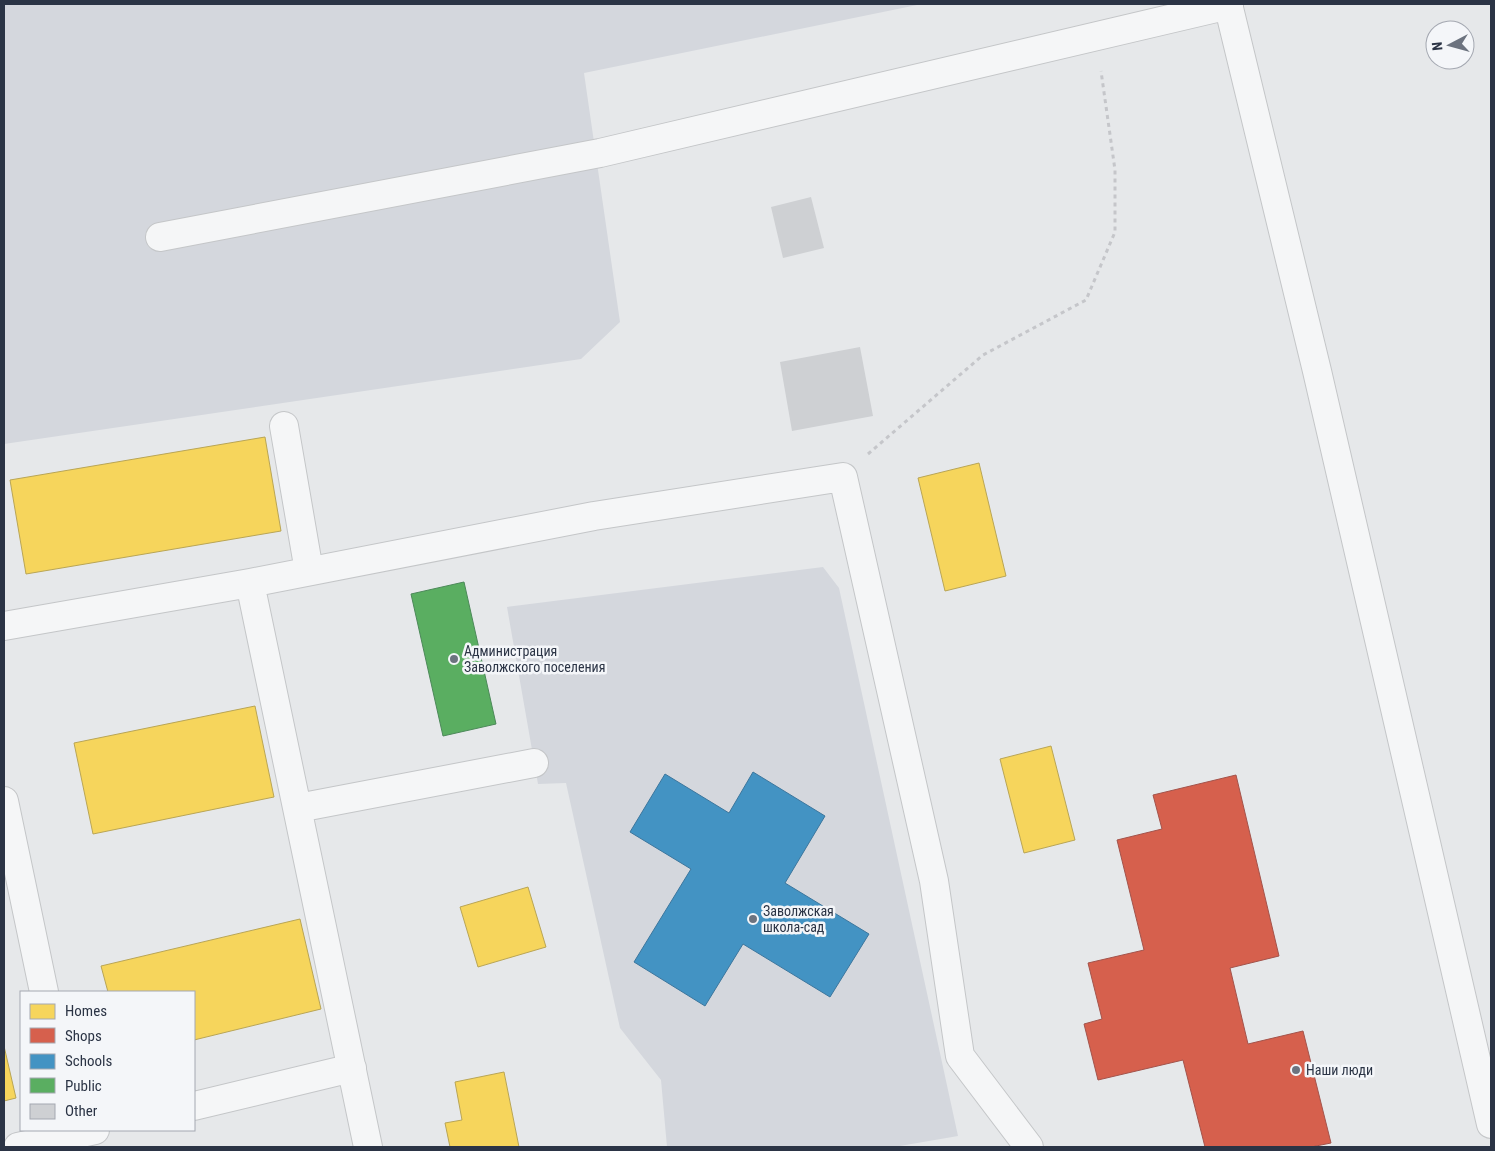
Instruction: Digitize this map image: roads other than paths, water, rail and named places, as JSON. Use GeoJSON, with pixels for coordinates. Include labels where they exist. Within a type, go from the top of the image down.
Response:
{"type":"FeatureCollection","features":[{"type":"Feature","properties":{"kind":"street"},"geometry":{"type":"LineString","coordinates":[[160,236],[600,154],[1228,4],[1314,361],[1491,1124]]}},
{"type":"Feature","properties":{"kind":"street"},"geometry":{"type":"LineString","coordinates":[[284,426],[309,571]]}},
{"type":"Feature","properties":{"kind":"street"},"geometry":{"type":"LineString","coordinates":[[4,626],[250,583],[594,516],[843,477],[934,881],[960,1056],[1029,1147]]}},
{"type":"Feature","properties":{"kind":"street"},"geometry":{"type":"LineString","coordinates":[[250,583],[368,1147]]}},
{"type":"Feature","properties":{"kind":"street"},"geometry":{"type":"LineString","coordinates":[[298,808],[534,763]]}},
{"type":"Feature","properties":{"kind":"street"},"geometry":{"type":"LineString","coordinates":[[4,801],[44,991]]}},
{"type":"Feature","properties":{"kind":"street"},"geometry":{"type":"LineString","coordinates":[[195,1106],[352,1068]]}},
{"type":"Feature","properties":{"kind":"street"},"geometry":{"type":"LineString","coordinates":[[18,1147],[80,1135]]}},
{"type":"Feature","properties":{"kind":"place","name":"Администрация Заволжского поселения"},"geometry":{"type":"Point","coordinates":[454,659]}},
{"type":"Feature","properties":{"kind":"place","name":"Заволжская школа-сад"},"geometry":{"type":"Point","coordinates":[753,919]}},
{"type":"Feature","properties":{"kind":"place","name":"Наши люди"},"geometry":{"type":"Point","coordinates":[1296,1070]}}]}
